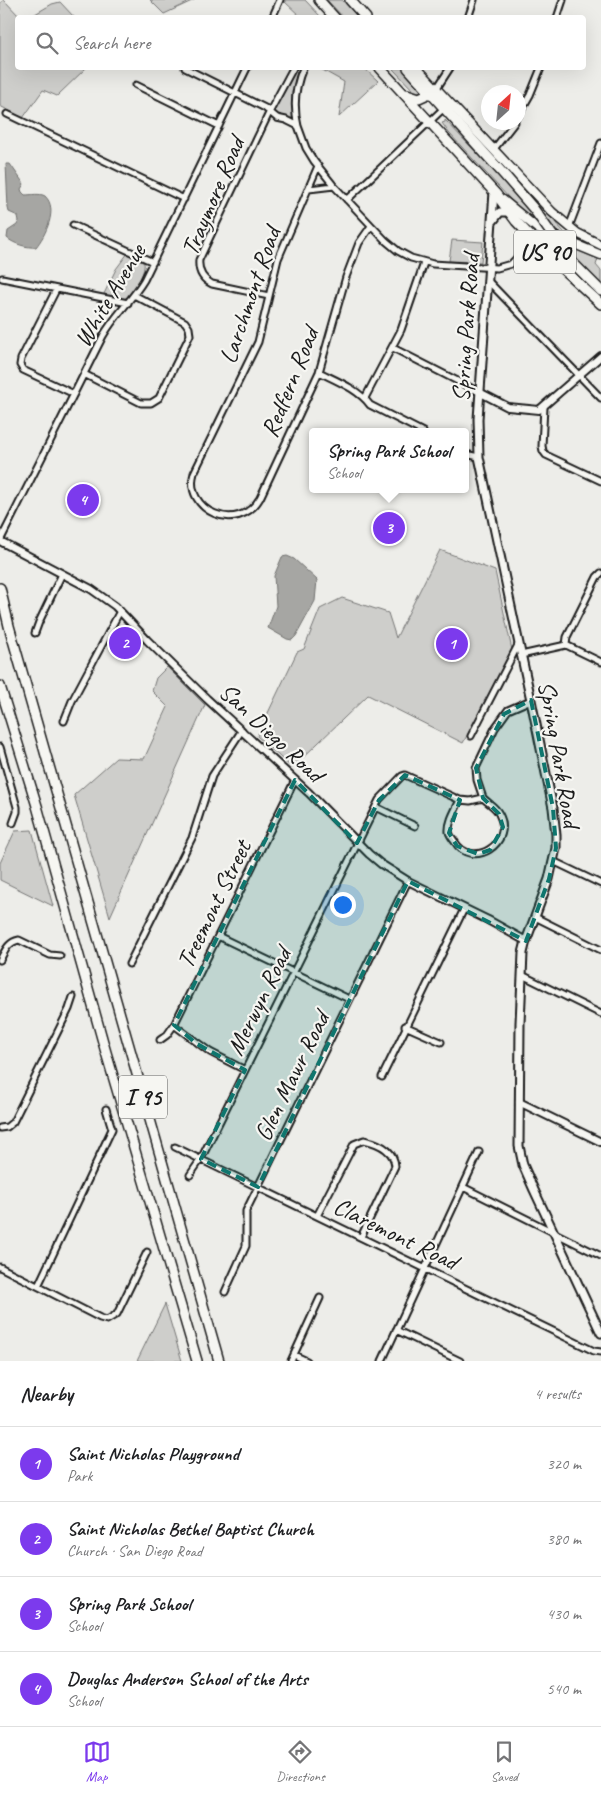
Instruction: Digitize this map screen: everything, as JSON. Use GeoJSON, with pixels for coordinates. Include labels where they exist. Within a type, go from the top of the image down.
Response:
{"type":"FeatureCollection","features":[{"type":"Feature","properties":{"kind":"highway"},"geometry":{"type":"LineString","coordinates":[[319,0],[332,15]]}},
{"type":"Feature","properties":{"kind":"highway"},"geometry":{"type":"LineString","coordinates":[[350,0],[363,15]]}},
{"type":"Feature","properties":{"kind":"highway","name":"US 90"},"geometry":{"type":"LineString","coordinates":[[382,70],[495,193],[534,240],[569,276],[601,304]]}},
{"type":"Feature","properties":{"kind":"highway","name":"US 90"},"geometry":{"type":"LineString","coordinates":[[410,70],[434,91],[444,108],[533,208],[570,260],[601,291]]}},
{"type":"Feature","properties":{"kind":"highway"},"geometry":{"type":"LineString","coordinates":[[402,91],[416,98],[434,91]]}},
{"type":"Feature","properties":{"kind":"highway"},"geometry":{"type":"LineString","coordinates":[[510,212],[520,215]]}},
{"type":"Feature","properties":{"kind":"highway","name":"I 95"},"geometry":{"type":"LineString","coordinates":[[0,588],[22,673],[219,1361]]}},
{"type":"Feature","properties":{"kind":"highway","name":"I 95"},"geometry":{"type":"LineString","coordinates":[[0,686],[197,1361]]}},
{"type":"Feature","properties":{"kind":"main road"},"geometry":{"type":"LineString","coordinates":[[418,70],[434,91],[494,149],[552,212],[569,227],[601,245]]}},
{"type":"Feature","properties":{"kind":"main road"},"geometry":{"type":"LineString","coordinates":[[495,193],[532,225],[601,255]]}},
{"type":"Feature","properties":{"kind":"main road","name":"Spring Park Road"},"geometry":{"type":"LineString","coordinates":[[495,193],[478,427],[479,457],[531,700],[555,822],[556,848],[549,880],[526,941],[522,974],[519,1140],[523,1165],[601,1333]]}},
{"type":"Feature","properties":{"kind":"main road","name":"Spring Park Road"},"geometry":{"type":"LineString","coordinates":[[492,224],[500,212],[510,212]]}},
{"type":"Feature","properties":{"kind":"street"},"geometry":{"type":"LineString","coordinates":[[273,15],[280,0]]}},
{"type":"Feature","properties":{"kind":"street"},"geometry":{"type":"LineString","coordinates":[[469,15],[474,0]]}},
{"type":"Feature","properties":{"kind":"street"},"geometry":{"type":"LineString","coordinates":[[558,15],[562,0]]}},
{"type":"Feature","properties":{"kind":"street"},"geometry":{"type":"LineString","coordinates":[[189,70],[270,112],[276,118],[286,120],[298,126]]}},
{"type":"Feature","properties":{"kind":"street","name":"White Avenue"},"geometry":{"type":"LineString","coordinates":[[0,541],[108,328],[134,296],[153,262],[246,70]]}},
{"type":"Feature","properties":{"kind":"street","name":"Traymore Road"},"geometry":{"type":"LineString","coordinates":[[269,296],[212,284],[203,278],[198,266],[199,260],[292,70]]}},
{"type":"Feature","properties":{"kind":"street"},"geometry":{"type":"LineString","coordinates":[[302,70],[294,102],[298,126],[306,148],[334,186],[371,226],[398,251],[424,263],[489,268],[503,267],[510,264],[534,240]]}},
{"type":"Feature","properties":{"kind":"street"},"geometry":{"type":"LineString","coordinates":[[434,91],[449,70]]}},
{"type":"Feature","properties":{"kind":"street"},"geometry":{"type":"LineString","coordinates":[[526,102],[540,70]]}},
{"type":"Feature","properties":{"kind":"street"},"geometry":{"type":"LineString","coordinates":[[136,85],[219,126]]}},
{"type":"Feature","properties":{"kind":"street"},"geometry":{"type":"LineString","coordinates":[[347,200],[444,108]]}},
{"type":"Feature","properties":{"kind":"street"},"geometry":{"type":"LineString","coordinates":[[7,114],[184,199]]}},
{"type":"Feature","properties":{"kind":"street"},"geometry":{"type":"LineString","coordinates":[[494,149],[508,130]]}},
{"type":"Feature","properties":{"kind":"street"},"geometry":{"type":"LineString","coordinates":[[569,227],[601,142]]}},
{"type":"Feature","properties":{"kind":"street","name":"Larchmont Road"},"geometry":{"type":"LineString","coordinates":[[211,511],[202,506],[194,495],[192,479],[256,348],[278,259],[318,166]]}},
{"type":"Feature","properties":{"kind":"street"},"geometry":{"type":"LineString","coordinates":[[309,189],[334,186]]}},
{"type":"Feature","properties":{"kind":"street"},"geometry":{"type":"LineString","coordinates":[[73,225],[153,262]]}},
{"type":"Feature","properties":{"kind":"street","name":"Redfern Road"},"geometry":{"type":"LineString","coordinates":[[211,511],[229,517],[236,517],[245,514],[256,505],[319,372],[346,277],[359,243],[371,226]]}},
{"type":"Feature","properties":{"kind":"street"},"geometry":{"type":"LineString","coordinates":[[365,398],[393,348],[407,316],[424,263]]}},
{"type":"Feature","properties":{"kind":"street"},"geometry":{"type":"LineString","coordinates":[[2,278],[128,303]]}},
{"type":"Feature","properties":{"kind":"street"},"geometry":{"type":"LineString","coordinates":[[488,281],[601,398]]}},
{"type":"Feature","properties":{"kind":"street"},"geometry":{"type":"LineString","coordinates":[[56,290],[21,359],[20,365],[24,370],[74,394]]}},
{"type":"Feature","properties":{"kind":"street"},"geometry":{"type":"LineString","coordinates":[[84,374],[141,403],[151,403],[159,398],[190,335],[189,328],[185,322],[134,296]]}},
{"type":"Feature","properties":{"kind":"street"},"geometry":{"type":"LineString","coordinates":[[393,348],[514,408],[539,410],[544,408],[601,356]]}},
{"type":"Feature","properties":{"kind":"street"},"geometry":{"type":"LineString","coordinates":[[319,372],[365,398],[370,405],[415,428]]}},
{"type":"Feature","properties":{"kind":"street"},"geometry":{"type":"LineString","coordinates":[[544,408],[542,446],[546,455],[601,481]]}},
{"type":"Feature","properties":{"kind":"street"},"geometry":{"type":"LineString","coordinates":[[469,455],[479,457]]}},
{"type":"Feature","properties":{"kind":"street","name":"San Diego Road"},"geometry":{"type":"LineString","coordinates":[[0,541],[100,594],[120,611],[207,699],[295,780],[357,843],[381,864],[408,881],[526,941]]}},
{"type":"Feature","properties":{"kind":"street"},"geometry":{"type":"LineString","coordinates":[[566,645],[567,637],[596,577],[601,573]]}},
{"type":"Feature","properties":{"kind":"street"},"geometry":{"type":"LineString","coordinates":[[35,634],[62,574]]}},
{"type":"Feature","properties":{"kind":"street"},"geometry":{"type":"LineString","coordinates":[[64,721],[120,611]]}},
{"type":"Feature","properties":{"kind":"street"},"geometry":{"type":"LineString","coordinates":[[470,736],[518,645]]}},
{"type":"Feature","properties":{"kind":"street"},"geometry":{"type":"LineString","coordinates":[[521,655],[566,645],[601,662]]}},
{"type":"Feature","properties":{"kind":"street"},"geometry":{"type":"LineString","coordinates":[[483,798],[470,801],[460,800],[450,823],[449,833],[457,846],[467,852],[478,854],[490,850],[496,845],[503,827],[499,814],[483,798],[477,780],[476,768],[499,721],[508,710],[531,700]]}},
{"type":"Feature","properties":{"kind":"street"},"geometry":{"type":"LineString","coordinates":[[129,964],[192,838],[212,776],[242,730]]}},
{"type":"Feature","properties":{"kind":"street"},"geometry":{"type":"LineString","coordinates":[[0,747],[17,807],[13,823]]}},
{"type":"Feature","properties":{"kind":"street","name":"Merwyn Road"},"geometry":{"type":"LineString","coordinates":[[190,1175],[201,1159],[357,843],[385,794],[404,776],[460,800]]}},
{"type":"Feature","properties":{"kind":"street","name":"Treemont Street"},"geometry":{"type":"LineString","coordinates":[[160,1040],[167,1035],[174,1025],[295,780]]}},
{"type":"Feature","properties":{"kind":"street"},"geometry":{"type":"LineString","coordinates":[[376,807],[415,826]]}},
{"type":"Feature","properties":{"kind":"street"},"geometry":{"type":"LineString","coordinates":[[553,861],[601,884]]}},
{"type":"Feature","properties":{"kind":"street","name":"Glen Mawr Road"},"geometry":{"type":"LineString","coordinates":[[225,1292],[244,1250],[246,1211],[348,999],[408,881]]}},
{"type":"Feature","properties":{"kind":"street"},"geometry":{"type":"LineString","coordinates":[[382,1077],[405,1026],[464,908]]}},
{"type":"Feature","properties":{"kind":"street"},"geometry":{"type":"LineString","coordinates":[[535,917],[601,950]]}},
{"type":"Feature","properties":{"kind":"street"},"geometry":{"type":"LineString","coordinates":[[218,936],[348,999]]}},
{"type":"Feature","properties":{"kind":"street"},"geometry":{"type":"LineString","coordinates":[[0,960],[7,947],[14,941],[23,941],[50,955],[60,956]]}},
{"type":"Feature","properties":{"kind":"street"},"geometry":{"type":"LineString","coordinates":[[522,974],[601,1014]]}},
{"type":"Feature","properties":{"kind":"street"},"geometry":{"type":"LineString","coordinates":[[0,1128],[10,1125],[16,1117],[69,1009],[72,997]]}},
{"type":"Feature","properties":{"kind":"street"},"geometry":{"type":"LineString","coordinates":[[174,1025],[210,1052],[245,1070]]}},
{"type":"Feature","properties":{"kind":"street"},"geometry":{"type":"LineString","coordinates":[[405,1026],[441,1042]]}},
{"type":"Feature","properties":{"kind":"street"},"geometry":{"type":"LineString","coordinates":[[519,1102],[601,1142]]}},
{"type":"Feature","properties":{"kind":"street"},"geometry":{"type":"LineString","coordinates":[[38,1286],[112,1129],[106,1109]]}},
{"type":"Feature","properties":{"kind":"street"},"geometry":{"type":"LineString","coordinates":[[317,1216],[354,1144],[364,1140],[380,1146],[392,1154],[395,1166],[361,1237]]}},
{"type":"Feature","properties":{"kind":"street","name":"Claremont Road"},"geometry":{"type":"LineString","coordinates":[[175,1147],[594,1351],[601,1352]]}},
{"type":"Feature","properties":{"kind":"street"},"geometry":{"type":"LineString","coordinates":[[382,1361],[479,1152]]}},
{"type":"Feature","properties":{"kind":"street"},"geometry":{"type":"LineString","coordinates":[[463,1187],[601,1256]]}},
{"type":"Feature","properties":{"kind":"street"},"geometry":{"type":"LineString","coordinates":[[0,1267],[107,1320],[112,1318],[118,1311],[147,1252]]}},
{"type":"Feature","properties":{"kind":"street"},"geometry":{"type":"LineString","coordinates":[[291,1361],[320,1298]]}},
{"type":"Feature","properties":{"kind":"street"},"geometry":{"type":"LineString","coordinates":[[396,1330],[460,1361]]}},
{"type":"Feature","properties":{"kind":"street"},"geometry":{"type":"LineString","coordinates":[[294,1355],[307,1361]]}},
{"type":"Feature","properties":{"kind":"highlighted area"},"geometry":{"type":"Polygon","coordinates":[[[531,700],[553,808],[556,848],[549,879],[526,941],[408,881],[258,1187],[201,1159],[245,1070],[197,1044],[174,1025],[295,780],[357,843],[379,800],[405,775],[460,800],[449,833],[457,846],[478,854],[490,850],[503,827],[499,814],[483,798],[476,768],[504,714],[531,700]]]}},
{"type":"Feature","properties":{"kind":"shaded area"},"geometry":{"type":"Polygon","coordinates":[[[4,0],[18,15],[15,15],[15,70],[84,70],[57,96],[43,90],[23,118],[0,106],[0,3],[4,0]]]}},
{"type":"Feature","properties":{"kind":"shaded area"},"geometry":{"type":"Polygon","coordinates":[[[150,0],[194,0],[164,14],[150,0]]]}},
{"type":"Feature","properties":{"kind":"shaded area"},"geometry":{"type":"Polygon","coordinates":[[[285,0],[305,0],[319,15],[299,15],[285,0]]]}},
{"type":"Feature","properties":{"kind":"shaded area"},"geometry":{"type":"Polygon","coordinates":[[[327,0],[342,0],[356,15],[341,15],[327,0]]]}},
{"type":"Feature","properties":{"kind":"shaded area"},"geometry":{"type":"Polygon","coordinates":[[[60,2],[72,15],[33,15],[52,4],[60,2]]]}},
{"type":"Feature","properties":{"kind":"shaded area"},"geometry":{"type":"Polygon","coordinates":[[[323,70],[366,70],[378,81],[339,117],[344,82],[323,70]]]}},
{"type":"Feature","properties":{"kind":"shaded area"},"geometry":{"type":"Polygon","coordinates":[[[394,70],[406,70],[411,75],[422,93],[417,94],[394,70]]]}},
{"type":"Feature","properties":{"kind":"shaded area"},"geometry":{"type":"Polygon","coordinates":[[[295,71],[297,73],[292,92],[293,116],[291,119],[276,114],[275,110],[292,73],[295,71]]]}},
{"type":"Feature","properties":{"kind":"shaded area"},"geometry":{"type":"Polygon","coordinates":[[[445,120],[521,199],[528,193],[565,233],[564,236],[542,227],[522,212],[449,133],[442,123],[445,120]]]}},
{"type":"Feature","properties":{"kind":"shaded area"},"geometry":{"type":"Polygon","coordinates":[[[6,164],[10,164],[24,184],[21,189],[25,195],[43,195],[49,201],[51,215],[43,236],[36,247],[21,245],[7,238],[8,231],[17,225],[19,221],[18,216],[9,212],[8,208],[6,164]]]}},
{"type":"Feature","properties":{"kind":"shaded area"},"geometry":{"type":"Polygon","coordinates":[[[543,237],[549,239],[586,286],[569,271],[541,239],[543,237]]]}},
{"type":"Feature","properties":{"kind":"shaded area"},"geometry":{"type":"Polygon","coordinates":[[[452,240],[483,242],[481,262],[449,261],[452,240]]]}},
{"type":"Feature","properties":{"kind":"shaded area"},"geometry":{"type":"Polygon","coordinates":[[[566,246],[598,259],[596,265],[601,271],[601,285],[587,272],[588,270],[585,270],[566,246]]]}},
{"type":"Feature","properties":{"kind":"shaded area"},"geometry":{"type":"Polygon","coordinates":[[[128,253],[144,263],[143,272],[138,284],[131,294],[123,299],[103,296],[116,269],[128,253]]]}},
{"type":"Feature","properties":{"kind":"shaded area"},"geometry":{"type":"Polygon","coordinates":[[[440,550],[495,571],[512,650],[463,743],[368,695],[292,768],[257,736],[297,652],[304,649],[320,609],[342,598],[388,613],[396,638],[440,550]]]}},
{"type":"Feature","properties":{"kind":"shaded area"},"geometry":{"type":"Polygon","coordinates":[[[287,556],[294,559],[317,580],[315,601],[292,640],[268,628],[276,606],[274,576],[282,557],[287,556]]]}},
{"type":"Feature","properties":{"kind":"shaded area"},"geometry":{"type":"Polygon","coordinates":[[[167,667],[205,705],[110,917],[74,795],[116,758],[144,759],[168,707],[152,691],[156,678],[167,667]]]}},
{"type":"Feature","properties":{"kind":"shaded area"},"geometry":{"type":"Polygon","coordinates":[[[32,830],[53,906],[0,880],[0,863],[15,831],[32,830]]]}},
{"type":"Feature","properties":{"kind":"shaded area"},"geometry":{"type":"Polygon","coordinates":[[[165,1304],[182,1361],[137,1361],[165,1304]]]}},
{"type":"Feature","properties":{"kind":"place","name":"Douglas Anderson School of the Arts"},"geometry":{"type":"Point","coordinates":[83,500]}},
{"type":"Feature","properties":{"kind":"place","name":"Spring Park School"},"geometry":{"type":"Point","coordinates":[389,528]}},
{"type":"Feature","properties":{"kind":"place","name":"Saint Nicholas Bethel Baptist Church"},"geometry":{"type":"Point","coordinates":[125,643]}},
{"type":"Feature","properties":{"kind":"place","name":"Saint Nicholas Playground"},"geometry":{"type":"Point","coordinates":[452,644]}}]}
